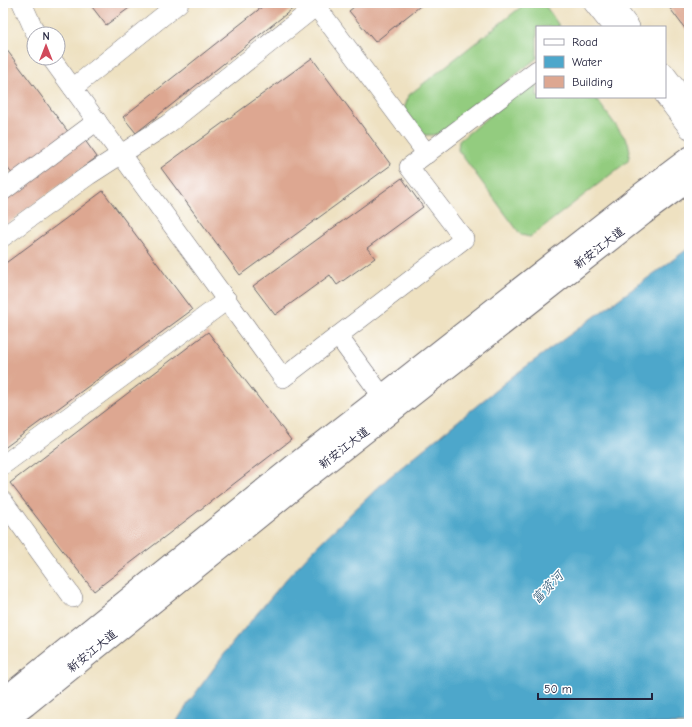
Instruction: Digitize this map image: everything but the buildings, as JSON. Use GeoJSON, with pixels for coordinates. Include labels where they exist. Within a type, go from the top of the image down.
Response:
{"type":"FeatureCollection","features":[{"type":"Feature","properties":{"kind":"main road","name":"新安江大道"},"geometry":{"type":"LineString","coordinates":[[3,700],[302,459],[689,158]]}},
{"type":"Feature","properties":{"kind":"main road","name":"新安江大道"},"geometry":{"type":"LineString","coordinates":[[3,722],[26,705],[313,472],[636,219],[689,180]]}},
{"type":"Feature","properties":{"kind":"street"},"geometry":{"type":"LineString","coordinates":[[22,3],[32,26]]}},
{"type":"Feature","properties":{"kind":"street"},"geometry":{"type":"LineString","coordinates":[[73,88],[179,3]]}},
{"type":"Feature","properties":{"kind":"street"},"geometry":{"type":"LineString","coordinates":[[593,3],[611,26]]}},
{"type":"Feature","properties":{"kind":"street"},"geometry":{"type":"LineString","coordinates":[[612,3],[629,26]]}},
{"type":"Feature","properties":{"kind":"street"},"geometry":{"type":"LineString","coordinates":[[3,237],[89,175],[168,124],[318,5],[427,154]]}},
{"type":"Feature","properties":{"kind":"street"},"geometry":{"type":"LineString","coordinates":[[57,66],[283,378],[464,239],[409,167],[536,71]]}},
{"type":"Feature","properties":{"kind":"street"},"geometry":{"type":"LineString","coordinates":[[666,74],[689,105]]}},
{"type":"Feature","properties":{"kind":"street"},"geometry":{"type":"LineString","coordinates":[[666,98],[689,129]]}},
{"type":"Feature","properties":{"kind":"street"},"geometry":{"type":"LineString","coordinates":[[5,186],[97,121]]}},
{"type":"Feature","properties":{"kind":"street"},"geometry":{"type":"LineString","coordinates":[[3,465],[227,300]]}},
{"type":"Feature","properties":{"kind":"street"},"geometry":{"type":"LineString","coordinates":[[338,336],[382,396]]}},
{"type":"Feature","properties":{"kind":"street"},"geometry":{"type":"LineString","coordinates":[[3,501],[74,598]]}},
{"type":"Feature","properties":{"kind":"green space"},"geometry":{"type":"Polygon","coordinates":[[[526,3],[541,3],[545,5],[559,26],[536,26],[536,59],[442,133],[423,135],[404,109],[409,95],[526,3]]]}},
{"type":"Feature","properties":{"kind":"green space"},"geometry":{"type":"Polygon","coordinates":[[[536,77],[536,98],[596,98],[628,142],[630,151],[628,161],[530,237],[521,235],[458,150],[459,141],[536,77]]]}},
{"type":"Feature","properties":{"kind":"water","name":"富资河"},"geometry":{"type":"Polygon","coordinates":[[[689,248],[689,721],[685,724],[175,724],[189,702],[234,641],[287,578],[318,545],[387,479],[513,376],[689,248]]]}}]}
